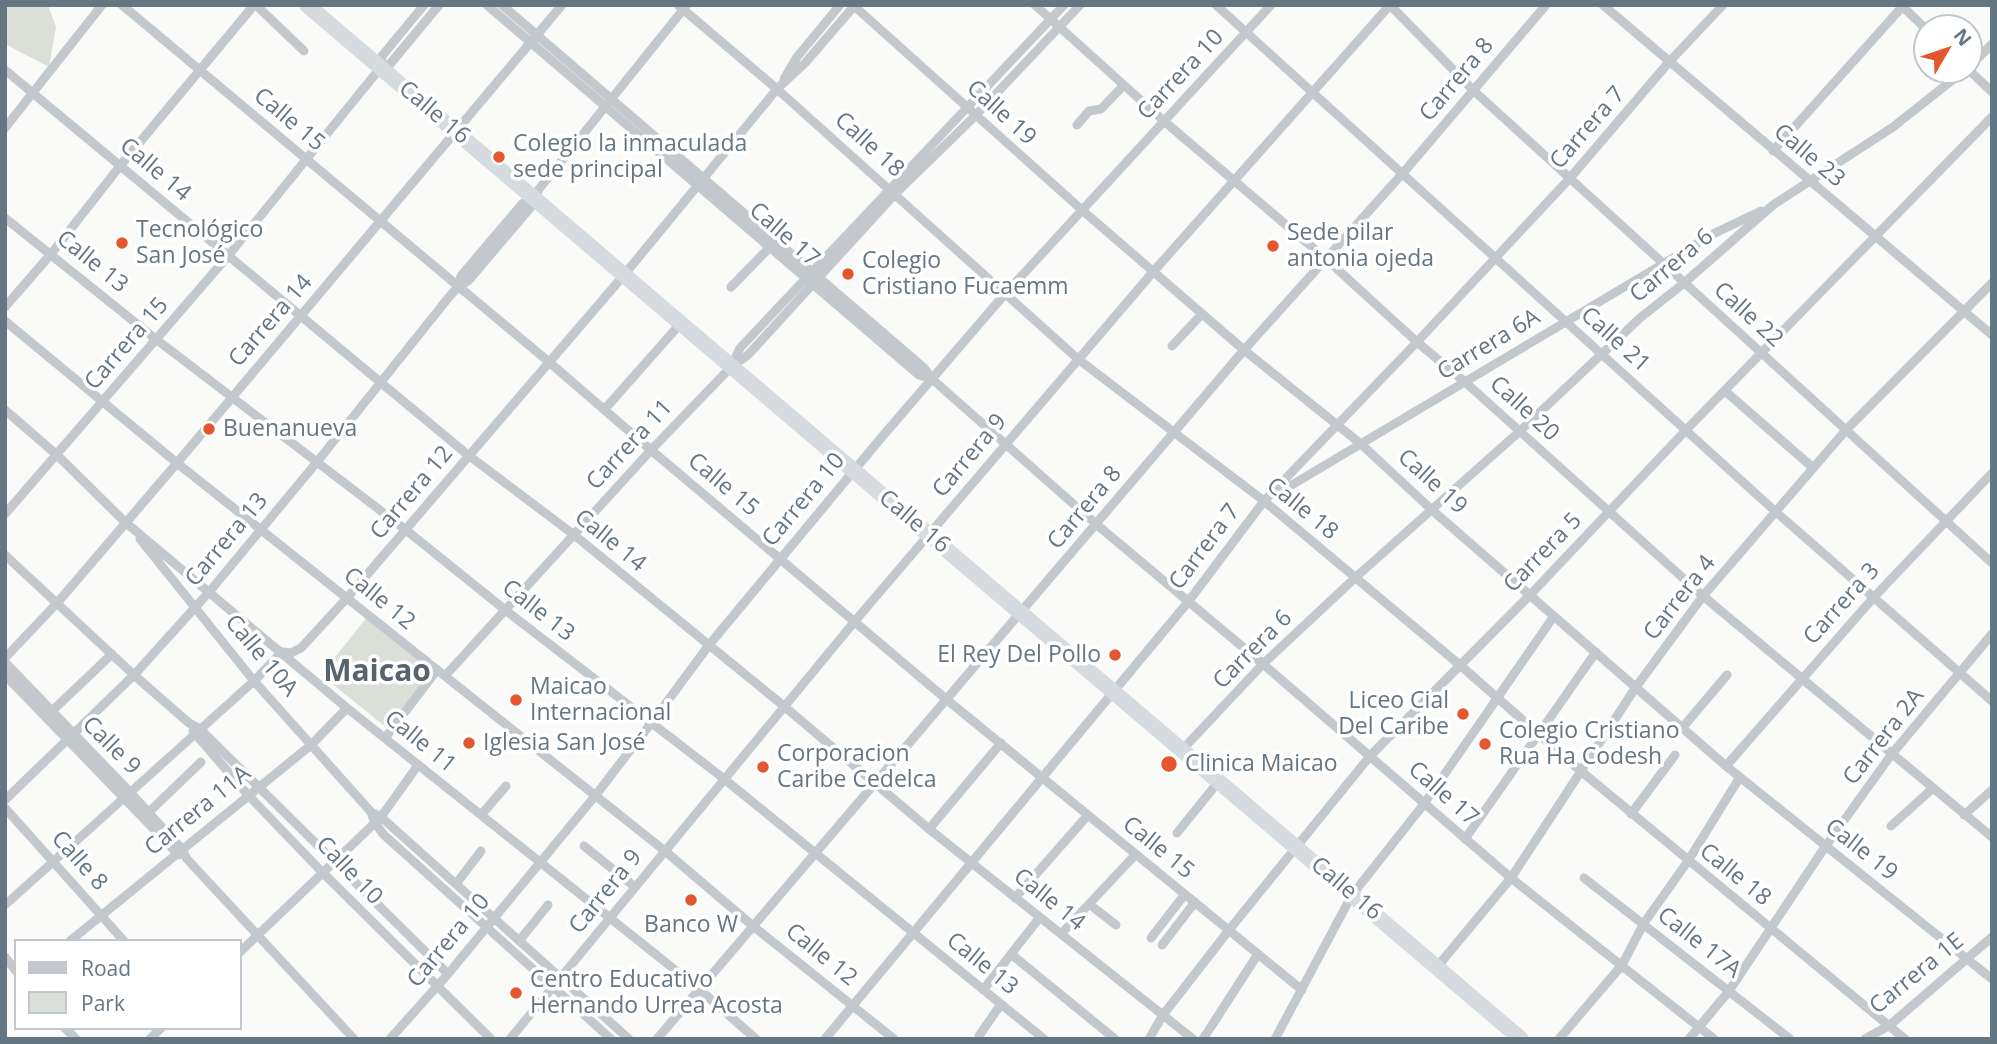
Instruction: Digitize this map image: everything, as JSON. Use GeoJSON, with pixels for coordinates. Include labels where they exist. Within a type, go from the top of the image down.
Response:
{"type":"FeatureCollection","features":[{"type":"Feature","properties":{"kind":"highway","name":"Calle 16"},"geometry":{"type":"LineString","coordinates":[[307,5],[1521,1039]]}},
{"type":"Feature","properties":{"kind":"street"},"geometry":{"type":"LineString","coordinates":[[5,128],[102,5]]}},
{"type":"Feature","properties":{"kind":"street","name":"Calle 15"},"geometry":{"type":"LineString","coordinates":[[122,5],[946,699],[1302,990]]}},
{"type":"Feature","properties":{"kind":"street"},"geometry":{"type":"LineString","coordinates":[[5,307],[255,5],[304,51]]}},
{"type":"Feature","properties":{"kind":"street","name":"Carrera 15"},"geometry":{"type":"LineString","coordinates":[[381,67],[382,56],[424,5]]}},
{"type":"Feature","properties":{"kind":"street","name":"Carrera 15"},"geometry":{"type":"LineString","coordinates":[[5,513],[229,256],[381,67],[390,64],[439,5]]}},
{"type":"Feature","properties":{"kind":"street","name":"Calle 17"},"geometry":{"type":"LineString","coordinates":[[487,5],[532,38],[812,277],[924,368],[932,379],[1096,524],[1511,878],[1714,1039]]}},
{"type":"Feature","properties":{"kind":"street","name":"Calle 17"},"geometry":{"type":"LineString","coordinates":[[502,5],[532,38]]}},
{"type":"Feature","properties":{"kind":"street","name":"Carrera 14"},"geometry":{"type":"LineString","coordinates":[[5,660],[177,463],[562,5]]}},
{"type":"Feature","properties":{"kind":"street","name":"Carrera 12"},"geometry":{"type":"LineString","coordinates":[[777,89],[797,57],[840,5]]}},
{"type":"Feature","properties":{"kind":"street","name":"Calle 20"},"geometry":{"type":"LineString","coordinates":[[1035,5],[1165,122],[1325,258],[1703,596],[1992,837]]}},
{"type":"Feature","properties":{"kind":"street","name":"Carrera 11"},"geometry":{"type":"LineString","coordinates":[[446,676],[651,450],[732,366],[748,355],[812,277],[1064,5]]}},
{"type":"Feature","properties":{"kind":"street","name":"Carrera 11"},"geometry":{"type":"LineString","coordinates":[[893,192],[975,116],[1080,5]]}},
{"type":"Feature","properties":{"kind":"street","name":"Calle 21"},"geometry":{"type":"LineString","coordinates":[[1216,5],[1776,512],[1992,701]]}},
{"type":"Feature","properties":{"kind":"street","name":"Carrera 10"},"geometry":{"type":"LineString","coordinates":[[390,1039],[487,928],[594,796],[709,645],[932,379],[1004,295],[1271,5]]}},
{"type":"Feature","properties":{"kind":"street","name":"Calle 22"},"geometry":{"type":"LineString","coordinates":[[1390,5],[1473,90],[1992,563]]}},
{"type":"Feature","properties":{"kind":"street","name":"Carrera 9"},"geometry":{"type":"LineString","coordinates":[[510,1039],[562,979],[723,778],[1006,443],[1153,272],[1390,5]]}},
{"type":"Feature","properties":{"kind":"street","name":"Carrera 8"},"geometry":{"type":"LineString","coordinates":[[657,1039],[1244,349],[1403,173],[1546,5]]}},
{"type":"Feature","properties":{"kind":"street","name":"Calle 23"},"geometry":{"type":"LineString","coordinates":[[1604,5],[1992,335]]}},
{"type":"Feature","properties":{"kind":"street","name":"Carrera 7"},"geometry":{"type":"LineString","coordinates":[[825,1039],[1188,602],[1264,502],[1570,178],[1723,5]]}},
{"type":"Feature","properties":{"kind":"street","name":"Carrera 12"},"geometry":{"type":"LineString","coordinates":[[5,905],[254,681],[282,652],[290,653],[301,648],[407,530],[468,455],[624,275],[777,89],[805,63],[854,6]]}},
{"type":"Feature","properties":{"kind":"street","name":"Calle 19"},"geometry":{"type":"LineString","coordinates":[[854,6],[1153,272],[1361,444],[1726,766],[1992,979]]}},
{"type":"Feature","properties":{"kind":"street"},"geometry":{"type":"LineString","coordinates":[[1773,151],[1901,6]]}},
{"type":"Feature","properties":{"kind":"street","name":"Calle 18"},"geometry":{"type":"LineString","coordinates":[[683,7],[1078,359],[1264,502],[1356,577],[1631,814],[1905,1039]]}},
{"type":"Feature","properties":{"kind":"street","name":"Carrera 13"},"geometry":{"type":"LineString","coordinates":[[5,800],[134,675],[210,591],[458,287],[461,276],[523,203],[533,197],[609,104],[683,7]]}},
{"type":"Feature","properties":{"kind":"street","name":"Calle 14"},"geometry":{"type":"LineString","coordinates":[[5,70],[468,455],[573,534],[929,829],[1193,1039]]}},
{"type":"Feature","properties":{"kind":"street","name":"Carrera 6"},"geometry":{"type":"LineString","coordinates":[[1182,750],[1263,664],[1520,431],[1640,318],[1773,205],[1893,127],[1949,84]]}},
{"type":"Feature","properties":{"kind":"street"},"geometry":{"type":"LineString","coordinates":[[1077,125],[1089,111],[1101,109],[1124,85]]}},
{"type":"Feature","properties":{"kind":"street","name":"Carrera 5"},"geometry":{"type":"LineString","coordinates":[[1149,1039],[1163,1016],[1228,930],[1370,756],[1461,666],[1687,429],[1992,117]]}},
{"type":"Feature","properties":{"kind":"street","name":"Calle 17"},"geometry":{"type":"LineString","coordinates":[[700,181],[770,247],[812,277]]}},
{"type":"Feature","properties":{"kind":"street","name":"Carrera 6A"},"geometry":{"type":"LineString","coordinates":[[1264,502],[1715,233],[1773,205]]}},
{"type":"Feature","properties":{"kind":"street","name":"Calle 13"},"geometry":{"type":"LineString","coordinates":[[5,218],[157,340],[407,530],[504,609],[723,778],[1044,1039]]}},
{"type":"Feature","properties":{"kind":"street"},"geometry":{"type":"LineString","coordinates":[[731,287],[770,247]]}},
{"type":"Feature","properties":{"kind":"street","name":"Carrera 4"},"geometry":{"type":"LineString","coordinates":[[1437,967],[1511,878],[1636,687],[1703,596],[1846,430],[1992,283]]}},
{"type":"Feature","properties":{"kind":"street"},"geometry":{"type":"LineString","coordinates":[[1172,346],[1202,314]]}},
{"type":"Feature","properties":{"kind":"street","name":"Calle 12"},"geometry":{"type":"LineString","coordinates":[[5,321],[177,463],[665,850],[753,926],[894,1039]]}},
{"type":"Feature","properties":{"kind":"street"},"geometry":{"type":"LineString","coordinates":[[604,410],[681,323]]}},
{"type":"Feature","properties":{"kind":"street"},"geometry":{"type":"LineString","coordinates":[[1725,391],[1812,467]]}},
{"type":"Feature","properties":{"kind":"street","name":"Calle 11"},"geometry":{"type":"LineString","coordinates":[[5,410],[57,455],[125,522],[347,709],[699,989],[756,1039]]}},
{"type":"Feature","properties":{"kind":"street","name":"Carrera 3"},"geometry":{"type":"LineString","coordinates":[[1726,766],[1874,597],[1992,473]]}},
{"type":"Feature","properties":{"kind":"street","name":"Calle 10A"},"geometry":{"type":"LineString","coordinates":[[125,522],[254,681],[378,820],[456,884],[629,1039]]}},
{"type":"Feature","properties":{"kind":"street","name":"Calle 10"},"geometry":{"type":"LineString","coordinates":[[5,555],[189,723],[248,795],[436,987],[491,1039]]}},
{"type":"Feature","properties":{"kind":"street"},"geometry":{"type":"LineString","coordinates":[[1275,1039],[1352,895],[1424,804],[1554,616]]}},
{"type":"Feature","properties":{"kind":"street","name":"Carrera 2A"},"geometry":{"type":"LineString","coordinates":[[1689,1039],[1729,991],[1825,846],[1891,755],[1992,634]]}},
{"type":"Feature","properties":{"kind":"street"},"geometry":{"type":"LineString","coordinates":[[1465,839],[1596,652]]}},
{"type":"Feature","properties":{"kind":"street"},"geometry":{"type":"LineString","coordinates":[[51,712],[112,654]]}},
{"type":"Feature","properties":{"kind":"street","name":"Calle 9"},"geometry":{"type":"LineString","coordinates":[[5,660],[69,736]]}},
{"type":"Feature","properties":{"kind":"street"},"geometry":{"type":"LineString","coordinates":[[385,738],[437,670]]}},
{"type":"Feature","properties":{"kind":"street","name":"Calle 9"},"geometry":{"type":"LineString","coordinates":[[5,675],[126,794],[354,1039]]}},
{"type":"Feature","properties":{"kind":"street"},"geometry":{"type":"LineString","coordinates":[[1683,727],[1727,675]]}},
{"type":"Feature","properties":{"kind":"street","name":"Carrera 11A"},"geometry":{"type":"LineString","coordinates":[[72,939],[311,746],[347,709]]}},
{"type":"Feature","properties":{"kind":"street"},"geometry":{"type":"LineString","coordinates":[[197,731],[258,787],[448,974]]}},
{"type":"Feature","properties":{"kind":"street"},"geometry":{"type":"LineString","coordinates":[[929,829],[1001,743]]}},
{"type":"Feature","properties":{"kind":"street"},"geometry":{"type":"LineString","coordinates":[[1631,814],[1675,755]]}},
{"type":"Feature","properties":{"kind":"street"},"geometry":{"type":"LineString","coordinates":[[149,812],[201,762]]}},
{"type":"Feature","properties":{"kind":"street"},"geometry":{"type":"LineString","coordinates":[[242,950],[378,820],[418,765]]}},
{"type":"Feature","properties":{"kind":"street"},"geometry":{"type":"LineString","coordinates":[[1559,1039],[1622,965],[1644,923],[1688,861],[1741,777]]}},
{"type":"Feature","properties":{"kind":"street"},"geometry":{"type":"LineString","coordinates":[[1177,833],[1219,781]]}},
{"type":"Feature","properties":{"kind":"street"},"geometry":{"type":"LineString","coordinates":[[481,814],[506,786]]}},
{"type":"Feature","properties":{"kind":"street"},"geometry":{"type":"LineString","coordinates":[[1891,826],[1932,789]]}},
{"type":"Feature","properties":{"kind":"street"},"geometry":{"type":"LineString","coordinates":[[1964,815],[1992,790]]}},
{"type":"Feature","properties":{"kind":"street","name":"Calle 9"},"geometry":{"type":"LineString","coordinates":[[126,794],[149,812],[179,851]]}},
{"type":"Feature","properties":{"kind":"street","name":"Calle 8"},"geometry":{"type":"LineString","coordinates":[[5,808],[122,939]]}},
{"type":"Feature","properties":{"kind":"street"},"geometry":{"type":"LineString","coordinates":[[1015,898],[1088,815]]}},
{"type":"Feature","properties":{"kind":"street","name":"Calle 10A"},"geometry":{"type":"LineString","coordinates":[[378,820],[384,835],[611,1039]]}},
{"type":"Feature","properties":{"kind":"street"},"geometry":{"type":"LineString","coordinates":[[584,846],[635,887]]}},
{"type":"Feature","properties":{"kind":"street"},"geometry":{"type":"LineString","coordinates":[[456,884],[481,851]]}},
{"type":"Feature","properties":{"kind":"street"},"geometry":{"type":"LineString","coordinates":[[1061,934],[1136,854]]}},
{"type":"Feature","properties":{"kind":"street","name":"Calle 17A"},"geometry":{"type":"LineString","coordinates":[[1584,878],[1790,1039]]}},
{"type":"Feature","properties":{"kind":"street"},"geometry":{"type":"LineString","coordinates":[[1151,938],[1185,894]]}},
{"type":"Feature","properties":{"kind":"street"},"geometry":{"type":"LineString","coordinates":[[1162,946],[1195,902]]}},
{"type":"Feature","properties":{"kind":"street"},"geometry":{"type":"LineString","coordinates":[[1089,904],[1116,925]]}},
{"type":"Feature","properties":{"kind":"street"},"geometry":{"type":"LineString","coordinates":[[519,941],[548,905]]}},
{"type":"Feature","properties":{"kind":"street"},"geometry":{"type":"LineString","coordinates":[[983,990],[1040,917]]}},
{"type":"Feature","properties":{"kind":"street","name":"Carrera 1E"},"geometry":{"type":"LineString","coordinates":[[1865,1039],[1890,1025],[1992,937]]}},
{"type":"Feature","properties":{"kind":"street"},"geometry":{"type":"LineString","coordinates":[[1011,954],[1115,1039]]}},
{"type":"Feature","properties":{"kind":"street"},"geometry":{"type":"LineString","coordinates":[[1203,1039],[1258,954]]}},
{"type":"Feature","properties":{"kind":"street"},"geometry":{"type":"LineString","coordinates":[[979,1036],[1001,1004]]}},
{"type":"Feature","properties":{"kind":"green space"},"geometry":{"type":"Polygon","coordinates":[[[5,5],[48,5],[56,27],[49,67],[5,44],[5,5]]]}},
{"type":"Feature","properties":{"kind":"green space"},"geometry":{"type":"Polygon","coordinates":[[[367,617],[433,670],[387,728],[321,675],[367,617]]]}},
{"type":"Feature","properties":{"kind":"place","name":"Colegio la inmaculada sede principal"},"geometry":{"type":"Point","coordinates":[499,157]}},
{"type":"Feature","properties":{"kind":"place","name":"Tecnológico San José"},"geometry":{"type":"Point","coordinates":[122,243]}},
{"type":"Feature","properties":{"kind":"place","name":"Sede pilar antonia ojeda"},"geometry":{"type":"Point","coordinates":[1273,246]}},
{"type":"Feature","properties":{"kind":"place","name":"Colegio Cristiano Fucaemm"},"geometry":{"type":"Point","coordinates":[848,274]}},
{"type":"Feature","properties":{"kind":"place","name":"Buenanueva"},"geometry":{"type":"Point","coordinates":[209,429]}},
{"type":"Feature","properties":{"kind":"place","name":"El Rey Del Pollo"},"geometry":{"type":"Point","coordinates":[1115,655]}},
{"type":"Feature","properties":{"kind":"place","name":"Maicao Internacional"},"geometry":{"type":"Point","coordinates":[516,700]}},
{"type":"Feature","properties":{"kind":"place","name":"Liceo Cial Del Caribe"},"geometry":{"type":"Point","coordinates":[1463,714]}},
{"type":"Feature","properties":{"kind":"place","name":"Iglesia San José"},"geometry":{"type":"Point","coordinates":[469,743]}},
{"type":"Feature","properties":{"kind":"place","name":"Colegio Cristiano Rua Ha Codesh"},"geometry":{"type":"Point","coordinates":[1485,744]}},
{"type":"Feature","properties":{"kind":"place","name":"Clinica Maicao"},"geometry":{"type":"Point","coordinates":[1169,764]}},
{"type":"Feature","properties":{"kind":"place","name":"Corporacion Caribe Cedelca"},"geometry":{"type":"Point","coordinates":[763,767]}},
{"type":"Feature","properties":{"kind":"place","name":"Banco W"},"geometry":{"type":"Point","coordinates":[691,900]}},
{"type":"Feature","properties":{"kind":"place","name":"Centro Educativo Hernando Urrea Acosta"},"geometry":{"type":"Point","coordinates":[516,993]}},
{"type":"Feature","properties":{"kind":"district","name":"Maicao"},"geometry":{"type":"Point","coordinates":[377,672]}}]}
